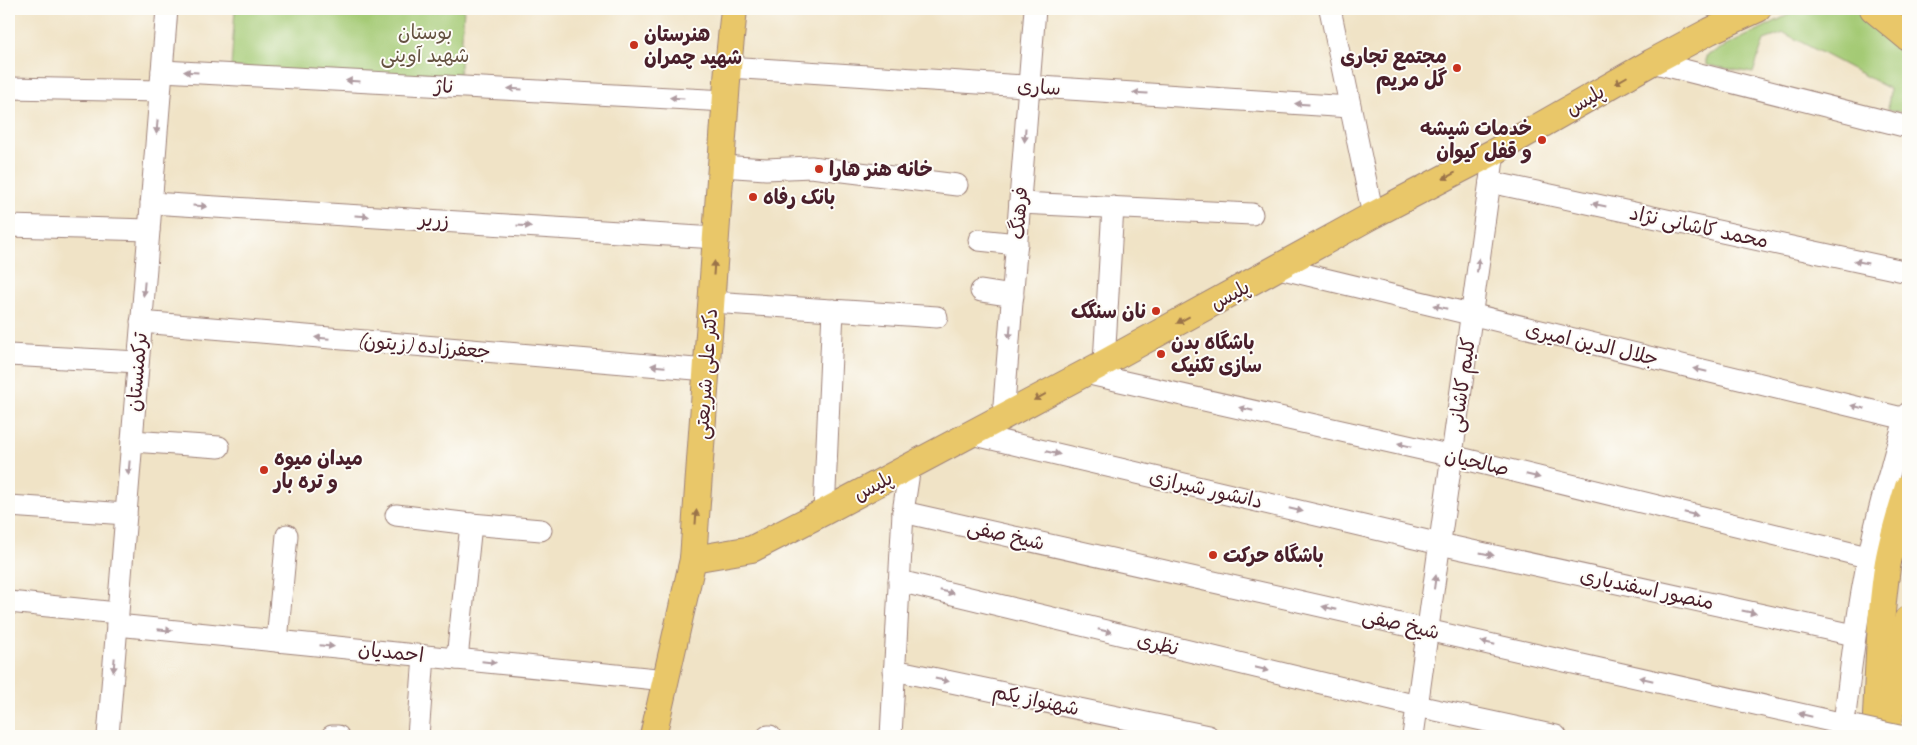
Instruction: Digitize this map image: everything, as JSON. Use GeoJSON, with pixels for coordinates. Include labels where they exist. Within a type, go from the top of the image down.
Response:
{"type":"FeatureCollection","features":[{"type":"Feature","properties":{"kind":"highway"},"geometry":{"type":"LineString","coordinates":[[1885,736],[1908,620]]}},
{"type":"Feature","properties":{"kind":"main road","name":"دکتر علی شریعتی"},"geometry":{"type":"LineString","coordinates":[[653,736],[661,679],[693,559],[728,67],[734,9]]}},
{"type":"Feature","properties":{"kind":"main road"},"geometry":{"type":"LineString","coordinates":[[1710,31],[1731,9]]}},
{"type":"Feature","properties":{"kind":"main road","name":"پلیس"},"geometry":{"type":"LineString","coordinates":[[693,559],[752,549],[824,512],[1494,152],[1652,62],[1710,31],[1758,9]]}},
{"type":"Feature","properties":{"kind":"main road"},"geometry":{"type":"LineString","coordinates":[[1873,9],[1908,38]]}},
{"type":"Feature","properties":{"kind":"main road"},"geometry":{"type":"LineString","coordinates":[[1857,729],[1881,623],[1888,567],[1895,533],[1908,487]]}},
{"type":"Feature","properties":{"kind":"street","name":"ترکمنستان"},"geometry":{"type":"LineString","coordinates":[[108,736],[167,9]]}},
{"type":"Feature","properties":{"kind":"street","name":"فرهنگ"},"geometry":{"type":"LineString","coordinates":[[1003,417],[1035,9]]}},
{"type":"Feature","properties":{"kind":"street"},"geometry":{"type":"LineString","coordinates":[[1330,9],[1373,216]]}},
{"type":"Feature","properties":{"kind":"street"},"geometry":{"type":"LineString","coordinates":[[1652,62],[1908,127]]}},
{"type":"Feature","properties":{"kind":"street","name":"ساری"},"geometry":{"type":"LineString","coordinates":[[728,67],[1350,107]]}},
{"type":"Feature","properties":{"kind":"street","name":"ناژ"},"geometry":{"type":"LineString","coordinates":[[9,88],[161,81],[726,101]]}},
{"type":"Feature","properties":{"kind":"street","name":"کلیم کاشانی"},"geometry":{"type":"LineString","coordinates":[[1413,736],[1494,152]]}},
{"type":"Feature","properties":{"kind":"street"},"geometry":{"type":"LineString","coordinates":[[721,166],[766,170],[810,167],[957,186]]}},
{"type":"Feature","properties":{"kind":"street","name":"محمد کاشانی نژاد"},"geometry":{"type":"LineString","coordinates":[[1490,182],[1908,272]]}},
{"type":"Feature","properties":{"kind":"street","name":"زریر"},"geometry":{"type":"LineString","coordinates":[[151,202],[716,238]]}},
{"type":"Feature","properties":{"kind":"street"},"geometry":{"type":"LineString","coordinates":[[1020,203],[1252,214]]}},
{"type":"Feature","properties":{"kind":"street"},"geometry":{"type":"LineString","coordinates":[[1094,368],[1113,207]]}},
{"type":"Feature","properties":{"kind":"street"},"geometry":{"type":"LineString","coordinates":[[9,226],[149,230]]}},
{"type":"Feature","properties":{"kind":"street"},"geometry":{"type":"LineString","coordinates":[[979,240],[1016,244]]}},
{"type":"Feature","properties":{"kind":"street","name":"جلال الدین امیری"},"geometry":{"type":"LineString","coordinates":[[1279,268],[1907,416]]}},
{"type":"Feature","properties":{"kind":"street"},"geometry":{"type":"LineString","coordinates":[[981,291],[1012,296]]}},
{"type":"Feature","properties":{"kind":"street"},"geometry":{"type":"LineString","coordinates":[[712,302],[937,317]]}},
{"type":"Feature","properties":{"kind":"street"},"geometry":{"type":"LineString","coordinates":[[824,512],[833,310]]}},
{"type":"Feature","properties":{"kind":"street","name":"جعفرزاده (زیتون)"},"geometry":{"type":"LineString","coordinates":[[141,322],[707,370]]}},
{"type":"Feature","properties":{"kind":"street"},"geometry":{"type":"LineString","coordinates":[[9,355],[138,362]]}},
{"type":"Feature","properties":{"kind":"street","name":"صالحیان"},"geometry":{"type":"LineString","coordinates":[[1094,368],[1867,556]]}},
{"type":"Feature","properties":{"kind":"street"},"geometry":{"type":"LineString","coordinates":[[1857,729],[1854,635],[1867,556],[1880,505],[1907,416]]}},
{"type":"Feature","properties":{"kind":"street","name":"دانشور شیرازی"},"geometry":{"type":"LineString","coordinates":[[971,434],[1440,544]]}},
{"type":"Feature","properties":{"kind":"street"},"geometry":{"type":"LineString","coordinates":[[132,441],[219,448]]}},
{"type":"Feature","properties":{"kind":"street"},"geometry":{"type":"LineString","coordinates":[[891,736],[903,512],[910,466]]}},
{"type":"Feature","properties":{"kind":"street"},"geometry":{"type":"LineString","coordinates":[[9,506],[126,514]]}},
{"type":"Feature","properties":{"kind":"street","name":"شیخ صفی"},"geometry":{"type":"LineString","coordinates":[[903,512],[1857,729],[1899,736]]}},
{"type":"Feature","properties":{"kind":"street"},"geometry":{"type":"LineString","coordinates":[[396,515],[541,530]]}},
{"type":"Feature","properties":{"kind":"street"},"geometry":{"type":"LineString","coordinates":[[457,659],[471,524]]}},
{"type":"Feature","properties":{"kind":"street"},"geometry":{"type":"LineString","coordinates":[[277,641],[288,536]]}},
{"type":"Feature","properties":{"kind":"street","name":"منصور اسفندیاری"},"geometry":{"type":"LineString","coordinates":[[1440,544],[1854,635]]}},
{"type":"Feature","properties":{"kind":"street","name":"نظری"},"geometry":{"type":"LineString","coordinates":[[899,581],[1417,706],[1556,736]]}},
{"type":"Feature","properties":{"kind":"street","name":"احمدیان"},"geometry":{"type":"LineString","coordinates":[[9,602],[277,641],[661,679]]}},
{"type":"Feature","properties":{"kind":"street"},"geometry":{"type":"LineString","coordinates":[[418,736],[424,656]]}},
{"type":"Feature","properties":{"kind":"street","name":"شهنواز یکم"},"geometry":{"type":"LineString","coordinates":[[894,670],[1208,736]]}},
{"type":"Feature","properties":{"kind":"street"},"geometry":{"type":"LineString","coordinates":[[643,736],[661,679]]}},
{"type":"Feature","properties":{"kind":"street"},"geometry":{"type":"LineString","coordinates":[[332,736],[338,736]]}},
{"type":"Feature","properties":{"kind":"green space","name":"بوستان شهید آوینی"},"geometry":{"type":"Polygon","coordinates":[[[235,9],[464,9],[459,81],[231,67],[235,9]]]}},
{"type":"Feature","properties":{"kind":"green space"},"geometry":{"type":"Polygon","coordinates":[[[1800,9],[1855,9],[1908,51],[1908,114],[1888,109],[1890,89],[1784,33],[1764,40],[1753,73],[1706,65],[1706,56],[1800,9]]]}},
{"type":"Feature","properties":{"kind":"place","name":"هنرستان شهید چمران"},"geometry":{"type":"Point","coordinates":[634,45]}},
{"type":"Feature","properties":{"kind":"place","name":"مجتمع تجاری گل مریم"},"geometry":{"type":"Point","coordinates":[1457,68]}},
{"type":"Feature","properties":{"kind":"place","name":"خدمات شیشه و قفل کیوان"},"geometry":{"type":"Point","coordinates":[1542,140]}},
{"type":"Feature","properties":{"kind":"place","name":"خانه هنر هارا"},"geometry":{"type":"Point","coordinates":[819,169]}},
{"type":"Feature","properties":{"kind":"place","name":"بانک رفاه"},"geometry":{"type":"Point","coordinates":[753,197]}},
{"type":"Feature","properties":{"kind":"place","name":"نان سنگک"},"geometry":{"type":"Point","coordinates":[1156,311]}},
{"type":"Feature","properties":{"kind":"place","name":"باشگاه بدن سازی تکنیک"},"geometry":{"type":"Point","coordinates":[1161,354]}},
{"type":"Feature","properties":{"kind":"place","name":"میدان میوه و تره بار"},"geometry":{"type":"Point","coordinates":[264,470]}},
{"type":"Feature","properties":{"kind":"place","name":"باشگاه حرکت"},"geometry":{"type":"Point","coordinates":[1213,555]}}]}
